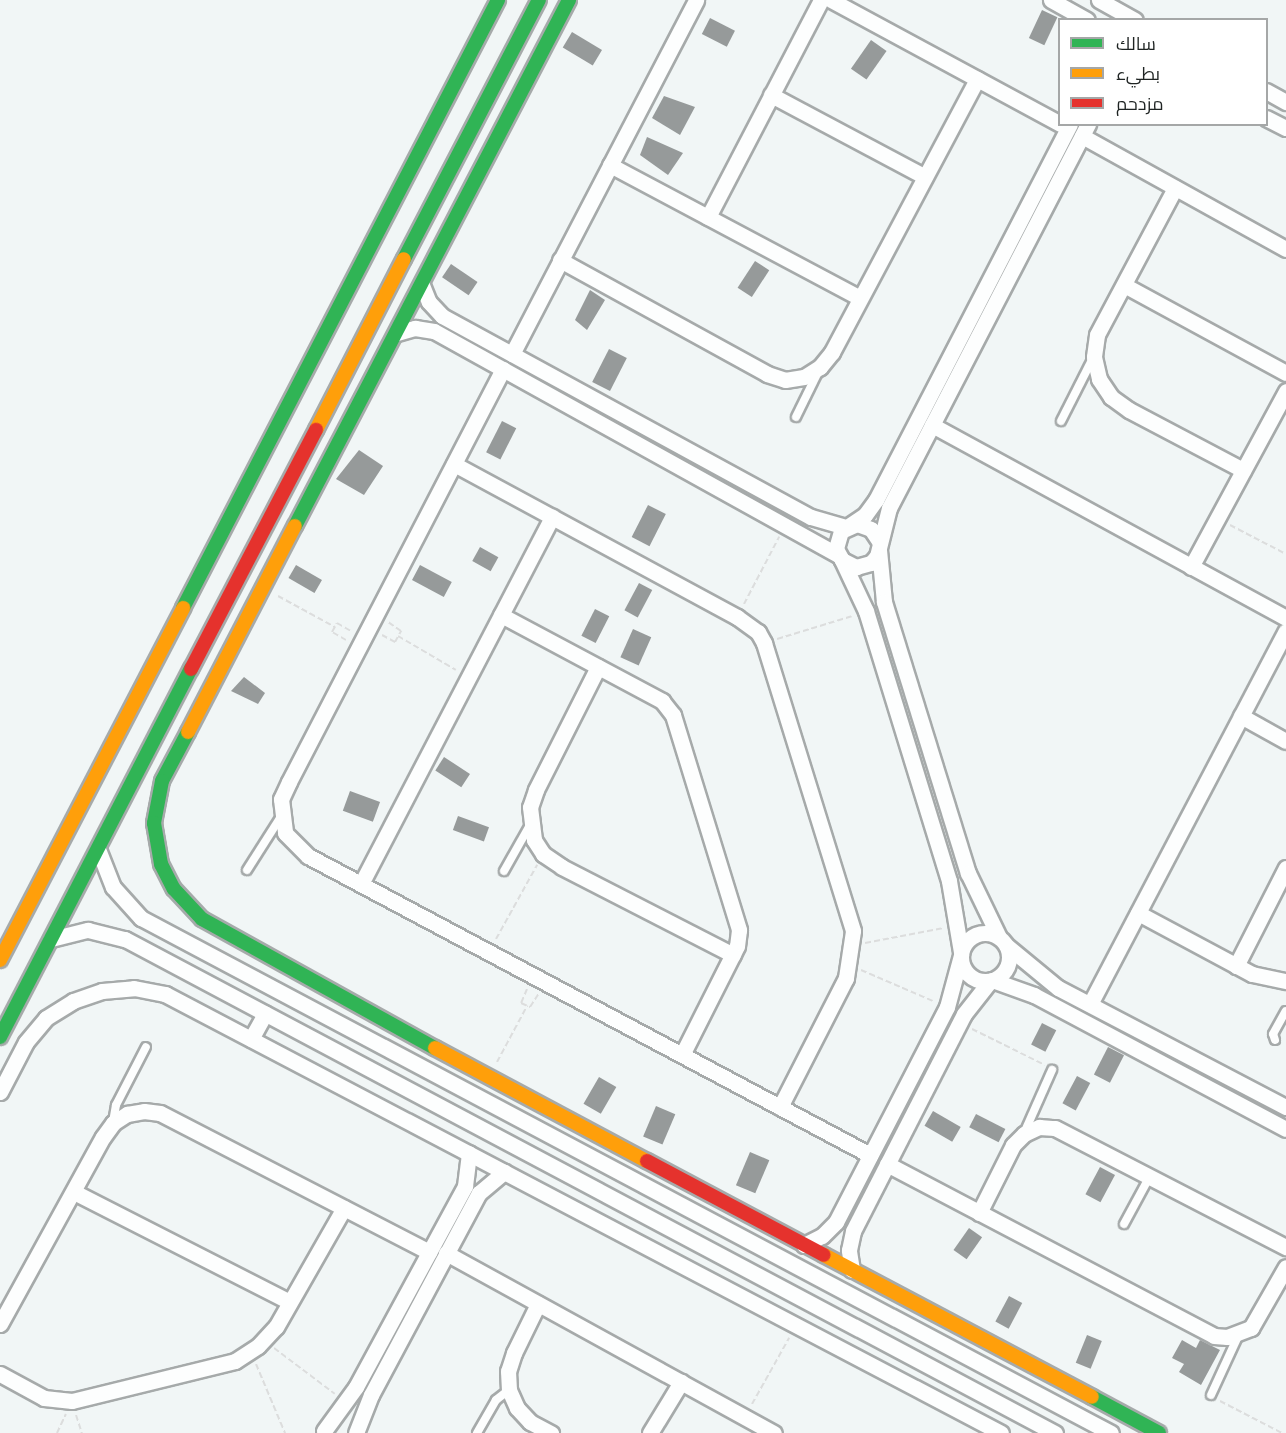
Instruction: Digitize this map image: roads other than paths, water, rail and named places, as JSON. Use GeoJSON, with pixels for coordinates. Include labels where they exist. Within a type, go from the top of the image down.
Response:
{"type":"FeatureCollection","features":[{"type":"Feature","properties":{"kind":"street"},"geometry":{"type":"LineString","coordinates":[[0,1037],[98,849],[415,198],[498,0]]}},
{"type":"Feature","properties":{"kind":"street"},"geometry":{"type":"LineString","coordinates":[[0,960],[415,198],[539,0]]}},
{"type":"Feature","properties":{"kind":"street"},"geometry":{"type":"LineString","coordinates":[[569,0],[265,589],[162,782],[155,809],[155,837],[167,877],[182,900],[202,919],[489,1078],[1159,1433]]}},
{"type":"Feature","properties":{"kind":"street"},"geometry":{"type":"LineString","coordinates":[[512,354],[696,0]]}},
{"type":"Feature","properties":{"kind":"street"},"geometry":{"type":"LineString","coordinates":[[708,217],[821,0]]}},
{"type":"Feature","properties":{"kind":"street"},"geometry":{"type":"LineString","coordinates":[[831,0],[1058,121]]}},
{"type":"Feature","properties":{"kind":"street"},"geometry":{"type":"LineString","coordinates":[[1051,0],[1083,18]]}},
{"type":"Feature","properties":{"kind":"street"},"geometry":{"type":"LineString","coordinates":[[1099,0],[1130,18]]}},
{"type":"Feature","properties":{"kind":"street"},"geometry":{"type":"LineString","coordinates":[[560,260],[767,374],[795,378],[820,367],[860,298],[977,80]]}},
{"type":"Feature","properties":{"kind":"street"},"geometry":{"type":"LineString","coordinates":[[1268,92],[1286,102]]}},
{"type":"Feature","properties":{"kind":"street"},"geometry":{"type":"LineString","coordinates":[[771,95],[925,177]]}},
{"type":"Feature","properties":{"kind":"street"},"geometry":{"type":"LineString","coordinates":[[1268,119],[1286,129]]}},
{"type":"Feature","properties":{"kind":"street"},"geometry":{"type":"LineString","coordinates":[[1064,126],[876,500],[865,515],[848,526],[838,537],[840,558],[866,611],[949,881],[961,954],[969,975],[1034,995],[1286,1129]]}},
{"type":"Feature","properties":{"kind":"street"},"geometry":{"type":"LineString","coordinates":[[397,333],[415,328],[434,331],[786,523],[840,558],[864,566],[871,563],[879,545],[885,516],[1085,130],[1175,188],[1286,249]]}},
{"type":"Feature","properties":{"kind":"street"},"geometry":{"type":"LineString","coordinates":[[610,165],[860,298]]}},
{"type":"Feature","properties":{"kind":"street"},"geometry":{"type":"LineString","coordinates":[[1175,188],[1097,335],[1094,357],[1099,379],[1111,397],[1243,470]]}},
{"type":"Feature","properties":{"kind":"street"},"geometry":{"type":"LineString","coordinates":[[422,285],[429,302],[442,316],[819,521],[871,528],[879,545],[884,602],[968,873],[1003,942],[1007,967],[991,980],[960,1023],[887,1164],[853,1231],[849,1250],[852,1270]]}},
{"type":"Feature","properties":{"kind":"street"},"geometry":{"type":"LineString","coordinates":[[1124,285],[1286,373]]}},
{"type":"Feature","properties":{"kind":"street"},"geometry":{"type":"LineString","coordinates":[[503,369],[289,782],[281,799],[280,818],[295,847],[870,1155]]}},
{"type":"Feature","properties":{"kind":"street"},"geometry":{"type":"LineString","coordinates":[[1191,567],[1286,391]]}},
{"type":"Feature","properties":{"kind":"street"},"geometry":{"type":"LineString","coordinates":[[932,425],[1286,618]]}},
{"type":"Feature","properties":{"kind":"street"},"geometry":{"type":"LineString","coordinates":[[454,464],[737,617],[753,628],[764,644],[851,917],[853,946],[850,965],[780,1107]]}},
{"type":"Feature","properties":{"kind":"street"},"geometry":{"type":"LineString","coordinates":[[361,884],[552,516]]}},
{"type":"Feature","properties":{"kind":"street"},"geometry":{"type":"LineString","coordinates":[[501,615],[662,701],[671,710],[737,922],[739,938],[733,955],[682,1055]]}},
{"type":"Feature","properties":{"kind":"street"},"geometry":{"type":"LineString","coordinates":[[1090,1004],[1286,631]]}},
{"type":"Feature","properties":{"kind":"street"},"geometry":{"type":"LineString","coordinates":[[598,667],[536,790],[530,807],[530,825],[543,854],[562,867],[733,955]]}},
{"type":"Feature","properties":{"kind":"street"},"geometry":{"type":"LineString","coordinates":[[1241,716],[1286,741]]}},
{"type":"Feature","properties":{"kind":"street"},"geometry":{"type":"LineString","coordinates":[[98,849],[113,887],[141,918],[1111,1433]]}},
{"type":"Feature","properties":{"kind":"street"},"geometry":{"type":"LineString","coordinates":[[1236,966],[1286,868]]}},
{"type":"Feature","properties":{"kind":"street"},"geometry":{"type":"LineString","coordinates":[[1138,913],[1236,966],[1269,981],[1286,981]]}},
{"type":"Feature","properties":{"kind":"street"},"geometry":{"type":"LineString","coordinates":[[51,939],[88,930],[107,932],[1055,1433]]}},
{"type":"Feature","properties":{"kind":"street"},"geometry":{"type":"LineString","coordinates":[[804,1245],[822,1236],[836,1222],[947,1007],[961,954],[976,934],[1003,942],[1044,979],[1286,1107]]}},
{"type":"Feature","properties":{"kind":"street"},"geometry":{"type":"LineString","coordinates":[[0,1092],[26,1042],[46,1018],[73,1001],[102,991],[134,988],[165,994],[1001,1433]]}},
{"type":"Feature","properties":{"kind":"street"},"geometry":{"type":"LineString","coordinates":[[251,1039],[265,1014]]}},
{"type":"Feature","properties":{"kind":"street"},"geometry":{"type":"LineString","coordinates":[[463,1119],[475,1096]]}},
{"type":"Feature","properties":{"kind":"street"},"geometry":{"type":"LineString","coordinates":[[0,1324],[113,1123],[128,1114],[160,1113],[429,1252]]}},
{"type":"Feature","properties":{"kind":"street"},"geometry":{"type":"LineString","coordinates":[[560,1141],[567,1119]]}},
{"type":"Feature","properties":{"kind":"street"},"geometry":{"type":"LineString","coordinates":[[979,1213],[1013,1145],[1024,1134],[1039,1127],[1055,1128],[1286,1247]]}},
{"type":"Feature","properties":{"kind":"street"},"geometry":{"type":"LineString","coordinates":[[323,1432],[346,1403],[465,1186],[469,1153]]}},
{"type":"Feature","properties":{"kind":"street"},"geometry":{"type":"LineString","coordinates":[[887,1164],[1202,1331],[1221,1337],[1239,1334],[1259,1318],[1286,1267]]}},
{"type":"Feature","properties":{"kind":"street"},"geometry":{"type":"LineString","coordinates":[[356,1433],[371,1395],[479,1193],[504,1172]]}},
{"type":"Feature","properties":{"kind":"street"},"geometry":{"type":"LineString","coordinates":[[74,1192],[290,1302]]}},
{"type":"Feature","properties":{"kind":"street"},"geometry":{"type":"LineString","coordinates":[[0,1374],[44,1398],[72,1401],[219,1367],[250,1352],[264,1341],[290,1302],[344,1208]]}},
{"type":"Feature","properties":{"kind":"street"},"geometry":{"type":"LineString","coordinates":[[446,1253],[774,1433]]}},
{"type":"Feature","properties":{"kind":"street"},"geometry":{"type":"LineString","coordinates":[[538,1304],[514,1353],[508,1371],[509,1390],[517,1408],[530,1422],[551,1433]]}},
{"type":"Feature","properties":{"kind":"street"},"geometry":{"type":"LineString","coordinates":[[984,1366],[992,1345]]}},
{"type":"Feature","properties":{"kind":"street"},"geometry":{"type":"LineString","coordinates":[[650,1433],[681,1382]]}},
{"type":"Feature","properties":{"kind":"street"},"geometry":{"type":"LineString","coordinates":[[323,1432],[338,1428],[347,1433]]}},
{"type":"Feature","properties":{"kind":"lane"},"geometry":{"type":"LineString","coordinates":[[1061,421],[1094,357]]}},
{"type":"Feature","properties":{"kind":"lane"},"geometry":{"type":"LineString","coordinates":[[796,417],[820,367]]}},
{"type":"Feature","properties":{"kind":"lane"},"geometry":{"type":"LineString","coordinates":[[247,870],[280,818]]}},
{"type":"Feature","properties":{"kind":"lane"},"geometry":{"type":"LineString","coordinates":[[504,871],[530,825]]}},
{"type":"Feature","properties":{"kind":"lane"},"geometry":{"type":"LineString","coordinates":[[1275,1041],[1273,1034],[1286,1011]]}},
{"type":"Feature","properties":{"kind":"lane"},"geometry":{"type":"LineString","coordinates":[[113,1123],[116,1105],[146,1047]]}},
{"type":"Feature","properties":{"kind":"lane"},"geometry":{"type":"LineString","coordinates":[[1024,1134],[1052,1070]]}},
{"type":"Feature","properties":{"kind":"lane"},"geometry":{"type":"LineString","coordinates":[[1124,1224],[1150,1176]]}},
{"type":"Feature","properties":{"kind":"lane"},"geometry":{"type":"LineString","coordinates":[[1211,1395],[1239,1334]]}},
{"type":"Feature","properties":{"kind":"lane"},"geometry":{"type":"LineString","coordinates":[[477,1433],[496,1400],[509,1390]]}}]}
